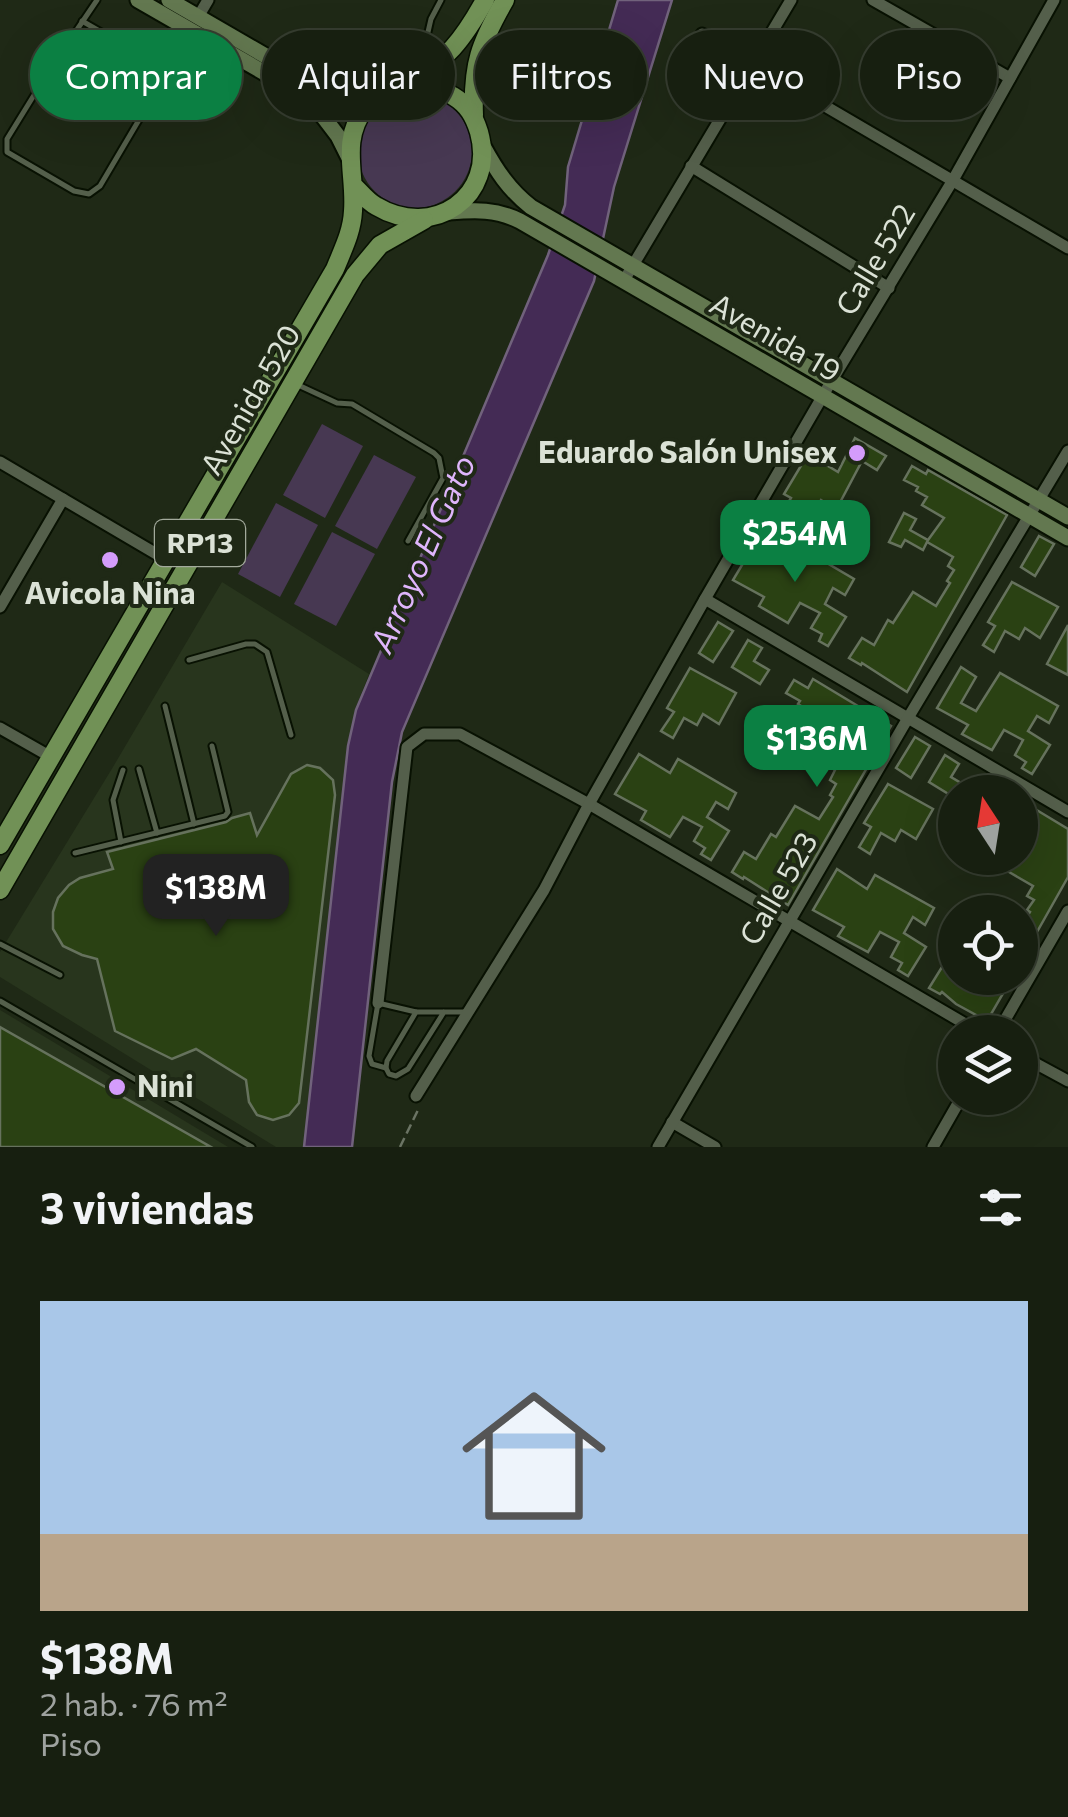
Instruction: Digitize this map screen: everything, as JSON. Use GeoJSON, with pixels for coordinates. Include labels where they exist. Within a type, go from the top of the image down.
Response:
{"type":"FeatureCollection","features":[{"type":"Feature","properties":{"kind":"main road"},"geometry":{"type":"LineString","coordinates":[[138,0],[296,91],[322,115],[349,158]]}},
{"type":"Feature","properties":{"kind":"main road"},"geometry":{"type":"LineString","coordinates":[[168,0],[262,55]]}},
{"type":"Feature","properties":{"kind":"main road"},"geometry":{"type":"LineString","coordinates":[[455,46],[485,0]]}},
{"type":"Feature","properties":{"kind":"main road"},"geometry":{"type":"LineString","coordinates":[[449,212],[464,200],[481,165],[482,146],[474,115],[474,72],[478,54],[505,0]]}},
{"type":"Feature","properties":{"kind":"main road"},"geometry":{"type":"LineString","coordinates":[[455,98],[474,115]]}},
{"type":"Feature","properties":{"kind":"main road","name":"RP13"},"geometry":{"type":"LineString","coordinates":[[354,186],[349,158],[352,132],[358,120]]}},
{"type":"Feature","properties":{"kind":"main road","name":"Avenida 19"},"geometry":{"type":"LineString","coordinates":[[482,146],[497,172],[531,207],[1068,517]]}},
{"type":"Feature","properties":{"kind":"main road"},"geometry":{"type":"LineString","coordinates":[[354,186],[373,205],[398,217],[425,219]]}},
{"type":"Feature","properties":{"kind":"main road","name":"Avenida 520"},"geometry":{"type":"LineString","coordinates":[[0,845],[335,268],[351,231],[354,186]]}},
{"type":"Feature","properties":{"kind":"main road","name":"Avenida 19"},"geometry":{"type":"LineString","coordinates":[[449,212],[483,209],[504,213],[1068,538]]}},
{"type":"Feature","properties":{"kind":"main road","name":"RP13"},"geometry":{"type":"LineString","coordinates":[[425,219],[449,212]]}},
{"type":"Feature","properties":{"kind":"main road","name":"Avenida 520"},"geometry":{"type":"LineString","coordinates":[[0,890],[366,260],[380,245],[425,219]]}},
{"type":"Feature","properties":{"kind":"street"},"geometry":{"type":"LineString","coordinates":[[198,17],[208,0]]}},
{"type":"Feature","properties":{"kind":"street"},"geometry":{"type":"LineString","coordinates":[[774,30],[791,0]]}},
{"type":"Feature","properties":{"kind":"street"},"geometry":{"type":"LineString","coordinates":[[872,0],[1010,78]]}},
{"type":"Feature","properties":{"kind":"street","name":"Calle 522"},"geometry":{"type":"LineString","coordinates":[[416,1096],[544,890],[705,600],[954,180],[1054,0]]}},
{"type":"Feature","properties":{"kind":"street"},"geometry":{"type":"LineString","coordinates":[[840,114],[1068,248]]}},
{"type":"Feature","properties":{"kind":"street"},"geometry":{"type":"LineString","coordinates":[[623,282],[719,120]]}},
{"type":"Feature","properties":{"kind":"street"},"geometry":{"type":"LineString","coordinates":[[691,166],[889,288]]}},
{"type":"Feature","properties":{"kind":"street","name":"Calle 523"},"geometry":{"type":"LineString","coordinates":[[658,1147],[1068,451]]}},
{"type":"Feature","properties":{"kind":"street"},"geometry":{"type":"LineString","coordinates":[[0,462],[165,559]]}},
{"type":"Feature","properties":{"kind":"street"},"geometry":{"type":"LineString","coordinates":[[0,608],[63,499]]}},
{"type":"Feature","properties":{"kind":"street"},"geometry":{"type":"LineString","coordinates":[[705,600],[1068,812]]}},
{"type":"Feature","properties":{"kind":"street"},"geometry":{"type":"LineString","coordinates":[[0,728],[50,756]]}},
{"type":"Feature","properties":{"kind":"street"},"geometry":{"type":"LineString","coordinates":[[378,1003],[407,747],[424,734],[460,734],[589,804],[949,1015]]}},
{"type":"Feature","properties":{"kind":"street"},"geometry":{"type":"LineString","coordinates":[[1008,1015],[1068,911]]}},
{"type":"Feature","properties":{"kind":"street"},"geometry":{"type":"LineString","coordinates":[[1038,1065],[1068,1081]]}},
{"type":"Feature","properties":{"kind":"street"},"geometry":{"type":"LineString","coordinates":[[936,1146],[952,1115]]}},
{"type":"Feature","properties":{"kind":"street"},"geometry":{"type":"LineString","coordinates":[[672,1122],[715,1147]]}},
{"type":"Feature","properties":{"kind":"lane"},"geometry":{"type":"LineString","coordinates":[[76,30],[98,0]]}},
{"type":"Feature","properties":{"kind":"lane"},"geometry":{"type":"LineString","coordinates":[[428,30],[440,0]]}},
{"type":"Feature","properties":{"kind":"lane"},"geometry":{"type":"LineString","coordinates":[[82,20],[99,30]]}},
{"type":"Feature","properties":{"kind":"lane"},"geometry":{"type":"LineString","coordinates":[[178,30],[181,25]]}},
{"type":"Feature","properties":{"kind":"lane"},"geometry":{"type":"LineString","coordinates":[[30,101],[6,139],[5,148],[74,191],[89,194],[100,186],[139,120]]}},
{"type":"Feature","properties":{"kind":"lane"},"geometry":{"type":"LineString","coordinates":[[293,382],[338,403],[352,404],[439,458],[442,478],[408,541]]}},
{"type":"Feature","properties":{"kind":"lane"},"geometry":{"type":"LineString","coordinates":[[188,660],[246,644],[256,644],[267,652],[291,735]]}},
{"type":"Feature","properties":{"kind":"lane"},"geometry":{"type":"LineString","coordinates":[[166,706],[194,824]]}},
{"type":"Feature","properties":{"kind":"lane"},"geometry":{"type":"LineString","coordinates":[[74,853],[226,816],[212,746]]}},
{"type":"Feature","properties":{"kind":"lane"},"geometry":{"type":"LineString","coordinates":[[139,769],[156,833]]}},
{"type":"Feature","properties":{"kind":"lane"},"geometry":{"type":"LineString","coordinates":[[121,842],[113,800],[123,770]]}},
{"type":"Feature","properties":{"kind":"lane"},"geometry":{"type":"LineString","coordinates":[[0,944],[60,975]]}},
{"type":"Feature","properties":{"kind":"lane"},"geometry":{"type":"LineString","coordinates":[[0,1001],[252,1147]]}},
{"type":"Feature","properties":{"kind":"lane"},"geometry":{"type":"LineString","coordinates":[[386,1068],[372,1064],[369,1056],[378,1003],[416,1012],[469,1012]]}},
{"type":"Feature","properties":{"kind":"lane"},"geometry":{"type":"LineString","coordinates":[[416,1012],[386,1061],[389,1074],[396,1076],[408,1069],[444,1012]]}},
{"type":"Feature","properties":{"kind":"path"},"geometry":{"type":"LineString","coordinates":[[400,1147],[420,1105],[416,1096]]}},
{"type":"Feature","properties":{"kind":"shaded area"},"geometry":{"type":"Polygon","coordinates":[[[455,111],[463,119],[471,140],[471,162],[463,183],[447,199],[426,207],[404,207],[383,199],[367,183],[359,162],[359,140],[366,120],[455,120],[455,111]]]}},
{"type":"Feature","properties":{"kind":"shaded area"},"geometry":{"type":"Polygon","coordinates":[[[322,424],[363,446],[325,518],[283,495],[322,424]]]}},
{"type":"Feature","properties":{"kind":"shaded area"},"geometry":{"type":"Polygon","coordinates":[[[374,455],[416,477],[377,549],[335,526],[374,455]]]}},
{"type":"Feature","properties":{"kind":"shaded area"},"geometry":{"type":"Polygon","coordinates":[[[276,503],[318,525],[280,597],[238,574],[276,503]]]}},
{"type":"Feature","properties":{"kind":"shaded area"},"geometry":{"type":"Polygon","coordinates":[[[332,532],[375,554],[336,626],[294,604],[332,532]]]}},
{"type":"Feature","properties":{"kind":"shaded area"},"geometry":{"type":"Polygon","coordinates":[[[222,582],[369,674],[355,710],[304,1147],[276,1147],[0,977],[0,952],[222,582]]]}},
{"type":"Feature","properties":{"kind":"shaded area","name":"Nini"},"geometry":{"type":"Polygon","coordinates":[[[0,1010],[228,1147],[211,1147],[0,1027],[0,1010]]]}},
{"type":"Feature","properties":{"kind":"water"},"geometry":{"type":"Polygon","coordinates":[[[618,0],[672,0],[647,81],[647,30],[609,30],[618,0]]]}},
{"type":"Feature","properties":{"kind":"water","name":"Arroyo El Gato"},"geometry":{"type":"Polygon","coordinates":[[[582,120],[635,120],[614,187],[594,281],[402,732],[392,782],[352,1147],[304,1147],[348,746],[356,710],[548,255],[565,205],[568,167],[582,120]]]}},
{"type":"Feature","properties":{"kind":"building"},"geometry":{"type":"Polygon","coordinates":[[[855,438],[886,456],[877,470],[862,461],[836,510],[821,500],[815,511],[802,504],[790,525],[779,518],[791,498],[784,494],[808,454],[838,472],[855,438]]]}},
{"type":"Feature","properties":{"kind":"building"},"geometry":{"type":"Polygon","coordinates":[[[912,466],[926,474],[928,470],[1007,515],[907,692],[849,658],[862,638],[874,645],[888,620],[893,623],[913,592],[936,606],[950,583],[947,581],[954,570],[948,566],[953,557],[927,542],[923,550],[905,540],[901,547],[889,542],[904,513],[916,519],[910,530],[928,540],[944,518],[922,505],[927,497],[904,480],[912,466]]]}},
{"type":"Feature","properties":{"kind":"building"},"geometry":{"type":"Polygon","coordinates":[[[1039,536],[1054,544],[1035,576],[1021,567],[1039,536]]]}},
{"type":"Feature","properties":{"kind":"building"},"geometry":{"type":"Polygon","coordinates":[[[757,540],[787,559],[796,545],[854,579],[845,595],[833,588],[825,604],[846,617],[828,646],[819,641],[822,634],[811,628],[820,613],[800,603],[788,623],[759,606],[764,597],[733,580],[757,540]]]}},
{"type":"Feature","properties":{"kind":"building"},"geometry":{"type":"Polygon","coordinates":[[[1012,582],[1058,607],[1040,638],[1025,628],[1019,639],[1005,631],[994,652],[983,645],[995,626],[988,622],[1012,582]]]}},
{"type":"Feature","properties":{"kind":"building"},"geometry":{"type":"Polygon","coordinates":[[[718,622],[733,631],[713,662],[699,653],[718,622]]]}},
{"type":"Feature","properties":{"kind":"building"},"geometry":{"type":"Polygon","coordinates":[[[1068,625],[1068,675],[1047,664],[1068,625]]]}},
{"type":"Feature","properties":{"kind":"building"},"geometry":{"type":"Polygon","coordinates":[[[748,640],[762,648],[754,661],[769,670],[760,684],[732,667],[748,640]]]}},
{"type":"Feature","properties":{"kind":"building"},"geometry":{"type":"Polygon","coordinates":[[[961,667],[976,677],[961,703],[976,711],[1000,673],[1058,706],[1049,723],[1037,716],[1028,731],[1050,745],[1032,774],[1022,768],[1026,762],[1015,755],[1023,740],[1004,730],[992,750],[962,734],[968,725],[937,708],[961,667]]]}},
{"type":"Feature","properties":{"kind":"building"},"geometry":{"type":"Polygon","coordinates":[[[690,668],[736,693],[719,724],[703,714],[697,725],[684,718],[673,738],[661,731],[674,712],[667,708],[690,668]]]}},
{"type":"Feature","properties":{"kind":"building"},"geometry":{"type":"Polygon","coordinates":[[[813,679],[891,726],[788,905],[732,872],[744,852],[756,859],[771,834],[776,837],[795,806],[819,819],[833,797],[830,795],[836,784],[830,780],[835,770],[811,756],[827,732],[804,719],[809,711],[786,693],[794,680],[808,688],[813,679]]]}},
{"type":"Feature","properties":{"kind":"building"},"geometry":{"type":"Polygon","coordinates":[[[787,727],[798,733],[792,744],[811,754],[805,764],[787,754],[783,761],[771,755],[787,727]]]}},
{"type":"Feature","properties":{"kind":"building"},"geometry":{"type":"Polygon","coordinates":[[[915,737],[930,746],[911,778],[896,768],[915,737]]]}},
{"type":"Feature","properties":{"kind":"building"},"geometry":{"type":"Polygon","coordinates":[[[639,754],[670,773],[678,759],[736,793],[728,809],[716,802],[707,817],[729,831],[711,860],[701,854],[705,848],[694,841],[702,827],[683,817],[670,837],[641,820],[646,811],[615,794],[639,754]]]}},
{"type":"Feature","properties":{"kind":"building"},"geometry":{"type":"Polygon","coordinates":[[[945,755],[959,764],[952,775],[938,775],[938,788],[929,782],[945,755]]]}},
{"type":"Feature","properties":{"kind":"building"},"geometry":{"type":"Polygon","coordinates":[[[307,765],[320,768],[333,780],[335,795],[299,1103],[289,1115],[273,1120],[257,1115],[249,1102],[246,1080],[196,1049],[172,1059],[115,1031],[97,959],[63,946],[53,929],[53,912],[69,885],[113,869],[107,852],[250,813],[257,835],[291,774],[307,765]]]}},
{"type":"Feature","properties":{"kind":"building"},"geometry":{"type":"Polygon","coordinates":[[[888,784],[933,809],[916,839],[901,830],[895,841],[881,833],[870,854],[859,847],[871,827],[864,823],[888,784]]]}},
{"type":"Feature","properties":{"kind":"building"},"geometry":{"type":"Polygon","coordinates":[[[1038,811],[1068,829],[1068,877],[1038,930],[1038,895],[1028,895],[1033,886],[1014,875],[1038,875],[1038,811]]]}},
{"type":"Feature","properties":{"kind":"building"},"geometry":{"type":"Polygon","coordinates":[[[837,869],[867,889],[875,875],[934,908],[925,925],[913,917],[904,933],[926,947],[908,976],[898,970],[902,963],[891,957],[899,942],[880,932],[868,952],[838,936],[844,927],[813,910],[837,869]]]}},
{"type":"Feature","properties":{"kind":"building"},"geometry":{"type":"Polygon","coordinates":[[[938,973],[938,993],[929,988],[938,973]]]}},
{"type":"Feature","properties":{"kind":"building"},"geometry":{"type":"Polygon","coordinates":[[[946,995],[1002,995],[990,1015],[976,1015],[946,995]]]}},
{"type":"Feature","properties":{"kind":"building"},"geometry":{"type":"Polygon","coordinates":[[[0,1027],[211,1147],[0,1147],[0,1027]]]}},
{"type":"Feature","properties":{"kind":"place","name":"Eduardo Salón Unisex"},"geometry":{"type":"Point","coordinates":[857,453]}},
{"type":"Feature","properties":{"kind":"place","name":"Avicola Nina"},"geometry":{"type":"Point","coordinates":[110,560]}},
{"type":"Feature","properties":{"kind":"place","name":"Nini"},"geometry":{"type":"Point","coordinates":[117,1087]}}]}
